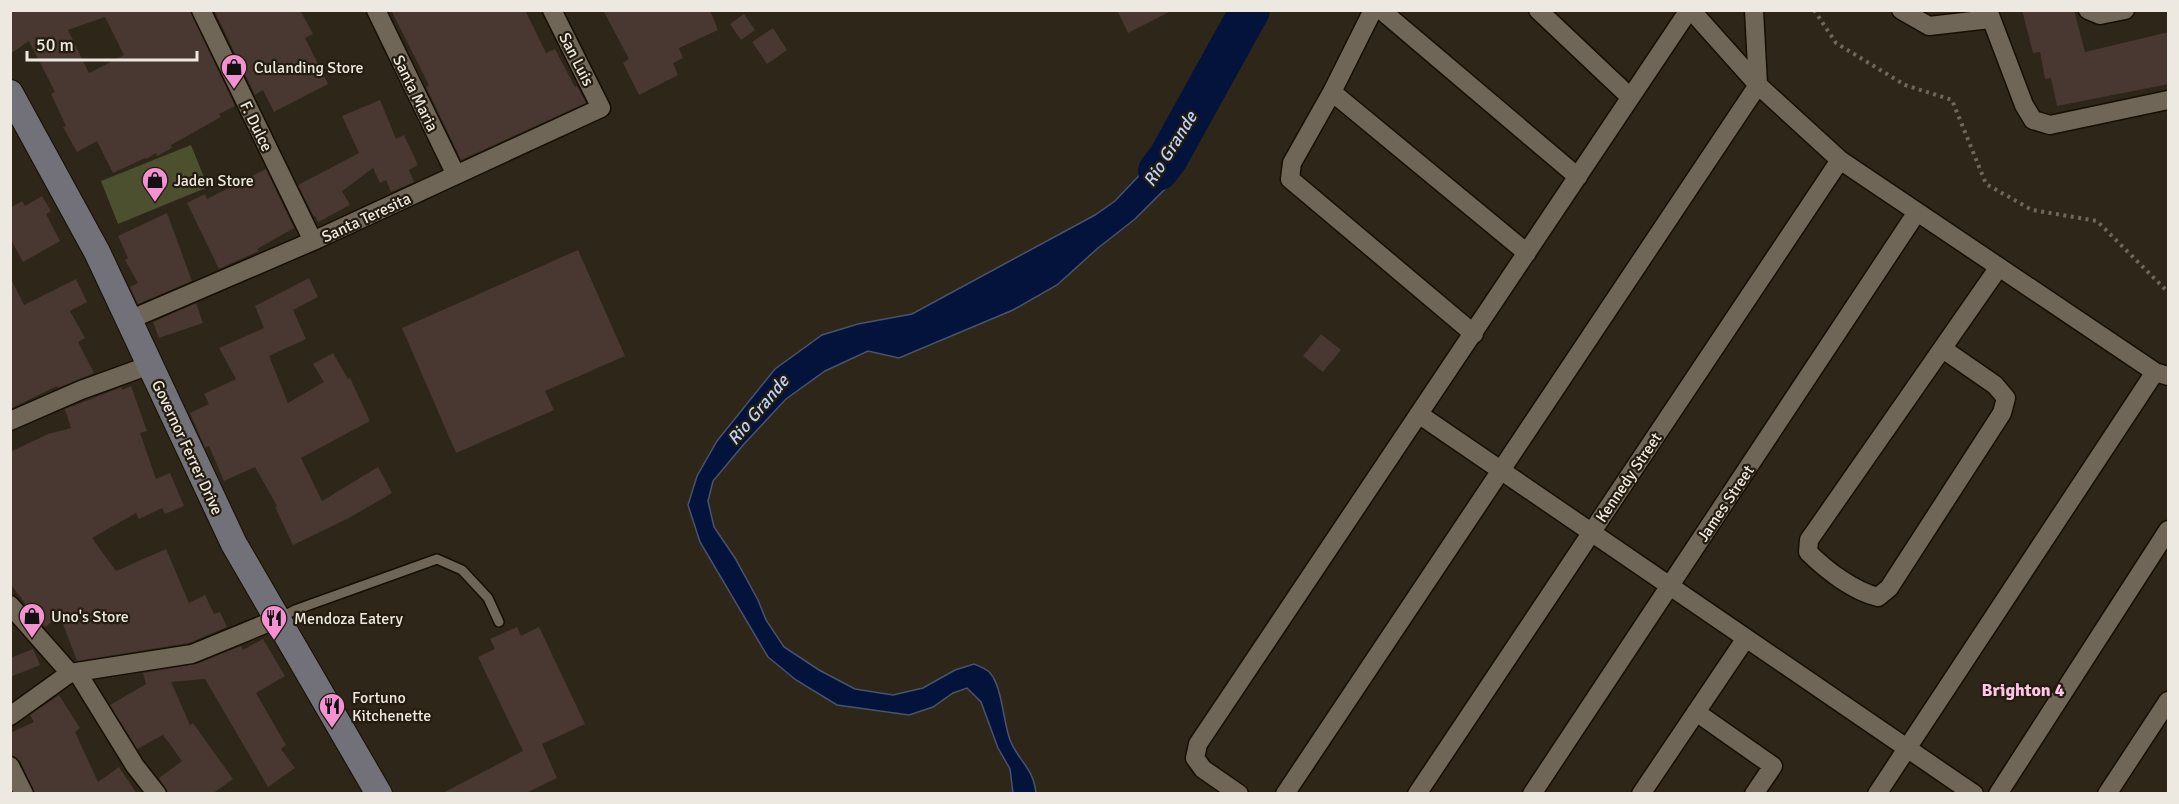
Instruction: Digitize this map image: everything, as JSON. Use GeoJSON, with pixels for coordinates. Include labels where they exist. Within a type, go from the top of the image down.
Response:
{"type":"FeatureCollection","features":[{"type":"Feature","properties":{"kind":"main road","name":"Governor Ferrer Drive"},"geometry":{"type":"LineString","coordinates":[[10,93],[97,252],[234,544],[379,794]]}},
{"type":"Feature","properties":{"kind":"street","name":"F. Dulce"},"geometry":{"type":"LineString","coordinates":[[201,10],[314,241]]}},
{"type":"Feature","properties":{"kind":"street","name":"Santa Maria"},"geometry":{"type":"LineString","coordinates":[[376,10],[456,176]]}},
{"type":"Feature","properties":{"kind":"street","name":"San Luis"},"geometry":{"type":"LineString","coordinates":[[552,10],[601,108]]}},
{"type":"Feature","properties":{"kind":"street"},"geometry":{"type":"LineString","coordinates":[[1373,10],[1332,92],[1292,163],[1290,179],[1474,334]]}},
{"type":"Feature","properties":{"kind":"street"},"geometry":{"type":"LineString","coordinates":[[1381,10],[1578,177]]}},
{"type":"Feature","properties":{"kind":"street"},"geometry":{"type":"LineString","coordinates":[[1538,10],[1630,97]]}},
{"type":"Feature","properties":{"kind":"street"},"geometry":{"type":"LineString","coordinates":[[1239,794],[1203,769],[1195,758],[1198,744],[1690,10],[1758,85],[1840,160],[2162,374],[1877,794]]}},
{"type":"Feature","properties":{"kind":"street"},"geometry":{"type":"LineString","coordinates":[[1285,794],[1758,85],[1754,10]]}},
{"type":"Feature","properties":{"kind":"street"},"geometry":{"type":"LineString","coordinates":[[1901,10],[1929,26],[1989,15],[2024,105],[2033,120],[2050,125],[2169,100]]}},
{"type":"Feature","properties":{"kind":"street"},"geometry":{"type":"LineString","coordinates":[[2088,10],[2100,15],[2125,10]]}},
{"type":"Feature","properties":{"kind":"street"},"geometry":{"type":"LineString","coordinates":[[1332,92],[1527,253]]}},
{"type":"Feature","properties":{"kind":"street","name":"Santa Teresita"},"geometry":{"type":"LineString","coordinates":[[129,320],[314,241],[601,108]]}},
{"type":"Feature","properties":{"kind":"street","name":"Kennedy Street"},"geometry":{"type":"LineString","coordinates":[[1417,794],[1840,160]]}},
{"type":"Feature","properties":{"kind":"street","name":"James Street"},"geometry":{"type":"LineString","coordinates":[[1532,794],[1917,212]]}},
{"type":"Feature","properties":{"kind":"street"},"geometry":{"type":"LineString","coordinates":[[1943,349],[1995,386],[2006,398],[2002,413],[1889,588],[1878,597],[1865,594],[1808,552],[1809,540],[1999,267]]}},
{"type":"Feature","properties":{"kind":"street"},"geometry":{"type":"LineString","coordinates":[[10,421],[81,390],[150,365]]}},
{"type":"Feature","properties":{"kind":"street"},"geometry":{"type":"LineString","coordinates":[[1420,415],[1974,794]]}},
{"type":"Feature","properties":{"kind":"street"},"geometry":{"type":"LineString","coordinates":[[1998,794],[2169,530]]}},
{"type":"Feature","properties":{"kind":"street"},"geometry":{"type":"LineString","coordinates":[[10,605],[74,673],[135,766],[157,794]]}},
{"type":"Feature","properties":{"kind":"street"},"geometry":{"type":"LineString","coordinates":[[10,716],[74,673],[192,654],[277,619]]}},
{"type":"Feature","properties":{"kind":"street"},"geometry":{"type":"LineString","coordinates":[[1641,794],[1746,638]]}},
{"type":"Feature","properties":{"kind":"street"},"geometry":{"type":"LineString","coordinates":[[2107,794],[2169,701]]}},
{"type":"Feature","properties":{"kind":"street"},"geometry":{"type":"LineString","coordinates":[[1696,712],[1773,766],[1754,794]]}},
{"type":"Feature","properties":{"kind":"street"},"geometry":{"type":"LineString","coordinates":[[10,766],[24,794]]}},
{"type":"Feature","properties":{"kind":"lane"},"geometry":{"type":"LineString","coordinates":[[277,619],[295,610],[437,559],[462,570],[488,598],[499,622]]}},
{"type":"Feature","properties":{"kind":"path"},"geometry":{"type":"LineString","coordinates":[[1814,10],[1836,43],[1905,85],[1952,100],[1986,184],[2032,210],[2097,221],[2169,292]]}},
{"type":"Feature","properties":{"kind":"green space"},"geometry":{"type":"Polygon","coordinates":[[[191,145],[208,187],[118,224],[101,181],[191,145]]]}},
{"type":"Feature","properties":{"kind":"water"},"geometry":{"type":"Polygon","coordinates":[[[1176,114],[1200,132],[1184,154],[1165,189],[1135,219],[1057,285],[1013,310],[899,358],[868,351],[825,371],[786,399],[744,444],[713,481],[708,501],[714,527],[735,558],[766,620],[784,647],[819,670],[855,689],[893,695],[923,688],[955,670],[974,664],[989,672],[1000,695],[1010,740],[1032,777],[1036,793],[1013,793],[1010,769],[998,748],[981,702],[967,688],[953,693],[933,707],[909,715],[837,705],[796,680],[768,657],[700,542],[688,505],[697,476],[717,441],[775,369],[822,335],[858,324],[912,314],[1095,215],[1115,201],[1151,163],[1176,114]]]}},
{"type":"Feature","properties":{"kind":"building"},"geometry":{"type":"Polygon","coordinates":[[[10,10],[190,10],[235,106],[219,114],[221,117],[171,145],[172,148],[113,173],[97,141],[77,152],[63,127],[66,126],[51,94],[55,92],[29,41],[10,54],[10,10]],[[105,17],[68,30],[89,73],[124,55],[105,17]]]}},
{"type":"Feature","properties":{"kind":"building"},"geometry":{"type":"Polygon","coordinates":[[[214,10],[300,10],[313,34],[305,38],[328,84],[274,112],[263,90],[255,95],[214,10]]]}},
{"type":"Feature","properties":{"kind":"building"},"geometry":{"type":"Polygon","coordinates":[[[391,10],[525,10],[546,53],[555,49],[586,103],[461,160],[426,87],[429,85],[391,10]]]}},
{"type":"Feature","properties":{"kind":"building"},"geometry":{"type":"Polygon","coordinates":[[[603,10],[710,10],[718,30],[679,48],[683,58],[673,63],[678,75],[639,95],[623,63],[629,59],[603,10]]]}},
{"type":"Feature","properties":{"kind":"building"},"geometry":{"type":"Polygon","coordinates":[[[1117,10],[1173,10],[1128,33],[1117,10]]]}},
{"type":"Feature","properties":{"kind":"building"},"geometry":{"type":"Polygon","coordinates":[[[2022,10],[2074,10],[2085,52],[2169,32],[2169,84],[2057,106],[2051,78],[2045,79],[2040,52],[2033,53],[2022,10]]]}},
{"type":"Feature","properties":{"kind":"building"},"geometry":{"type":"Polygon","coordinates":[[[744,14],[755,30],[741,40],[730,24],[744,14]]]}},
{"type":"Feature","properties":{"kind":"building"},"geometry":{"type":"Polygon","coordinates":[[[773,28],[787,50],[767,64],[752,42],[773,28]]]}},
{"type":"Feature","properties":{"kind":"building"},"geometry":{"type":"Polygon","coordinates":[[[380,100],[396,139],[404,135],[418,165],[409,170],[414,182],[391,192],[386,180],[380,183],[373,168],[342,191],[350,205],[318,222],[298,185],[359,153],[342,116],[380,100]]]}},
{"type":"Feature","properties":{"kind":"building"},"geometry":{"type":"Polygon","coordinates":[[[266,169],[294,228],[257,249],[259,251],[219,269],[187,203],[205,194],[207,199],[266,169]]]}},
{"type":"Feature","properties":{"kind":"building"},"geometry":{"type":"Polygon","coordinates":[[[42,196],[51,211],[46,214],[60,241],[23,262],[10,238],[10,208],[22,201],[25,206],[42,196]]]}},
{"type":"Feature","properties":{"kind":"building"},"geometry":{"type":"Polygon","coordinates":[[[167,213],[192,281],[138,304],[130,287],[138,283],[125,260],[128,258],[118,236],[167,213]]]}},
{"type":"Feature","properties":{"kind":"building"},"geometry":{"type":"Polygon","coordinates":[[[578,250],[625,356],[545,391],[554,410],[456,453],[402,328],[578,250]]]}},
{"type":"Feature","properties":{"kind":"building"},"geometry":{"type":"Polygon","coordinates":[[[10,277],[24,305],[76,279],[87,302],[70,311],[85,338],[78,342],[94,373],[58,388],[57,386],[10,409],[10,277]]]}},
{"type":"Feature","properties":{"kind":"building"},"geometry":{"type":"Polygon","coordinates":[[[309,278],[318,297],[293,310],[306,339],[269,356],[288,403],[324,382],[313,364],[333,353],[348,379],[350,378],[370,421],[301,458],[322,501],[378,467],[392,493],[349,518],[293,545],[275,507],[277,506],[255,467],[224,481],[209,446],[205,448],[190,413],[209,404],[204,394],[236,379],[219,348],[264,328],[255,306],[309,278]]]}},
{"type":"Feature","properties":{"kind":"building"},"geometry":{"type":"Polygon","coordinates":[[[196,303],[203,323],[159,338],[153,322],[196,303]]]}},
{"type":"Feature","properties":{"kind":"building"},"geometry":{"type":"Polygon","coordinates":[[[1321,334],[1341,350],[1323,372],[1303,356],[1321,334]]]}},
{"type":"Feature","properties":{"kind":"building"},"geometry":{"type":"Polygon","coordinates":[[[131,386],[147,431],[140,433],[156,479],[170,473],[184,506],[165,514],[162,508],[139,519],[136,513],[92,538],[116,571],[166,549],[189,603],[205,595],[214,614],[220,612],[227,627],[189,643],[77,661],[60,616],[45,627],[10,583],[10,452],[48,434],[71,428],[65,409],[122,387],[122,390],[131,386]]]}},
{"type":"Feature","properties":{"kind":"building"},"geometry":{"type":"Polygon","coordinates":[[[517,627],[521,636],[539,627],[585,724],[542,744],[557,778],[524,794],[441,794],[523,751],[478,657],[495,649],[490,639],[517,627]]]}},
{"type":"Feature","properties":{"kind":"building"},"geometry":{"type":"Polygon","coordinates":[[[263,639],[285,676],[256,693],[286,745],[281,749],[295,768],[268,787],[205,679],[171,682],[190,725],[193,723],[233,779],[212,794],[168,794],[159,778],[182,761],[163,735],[137,749],[110,705],[146,684],[143,673],[196,664],[241,646],[243,650],[263,639]]]}},
{"type":"Feature","properties":{"kind":"building"},"geometry":{"type":"Polygon","coordinates":[[[33,649],[40,665],[10,677],[10,658],[33,649]]]}},
{"type":"Feature","properties":{"kind":"building"},"geometry":{"type":"Polygon","coordinates":[[[59,695],[80,728],[75,732],[98,782],[119,767],[137,794],[35,794],[20,761],[10,755],[10,733],[34,722],[30,715],[59,695]]]}},
{"type":"Feature","properties":{"kind":"waterway","name":"Rio Grande"},"geometry":{"type":"LineString","coordinates":[[1158,171],[1168,158],[1250,10]]}},
{"type":"Feature","properties":{"kind":"place","name":"Culanding Store"},"geometry":{"type":"Point","coordinates":[234,90]}},
{"type":"Feature","properties":{"kind":"place","name":"Jaden Store"},"geometry":{"type":"Point","coordinates":[155,203]}},
{"type":"Feature","properties":{"kind":"place","name":"Uno's Store"},"geometry":{"type":"Point","coordinates":[32,639]}},
{"type":"Feature","properties":{"kind":"place","name":"Mendoza Eatery"},"geometry":{"type":"Point","coordinates":[274,641]}},
{"type":"Feature","properties":{"kind":"place","name":"Fortuno Kitchenette"},"geometry":{"type":"Point","coordinates":[332,729]}},
{"type":"Feature","properties":{"kind":"district","name":"Brighton 4"},"geometry":{"type":"Point","coordinates":[2023,690]}}]}
